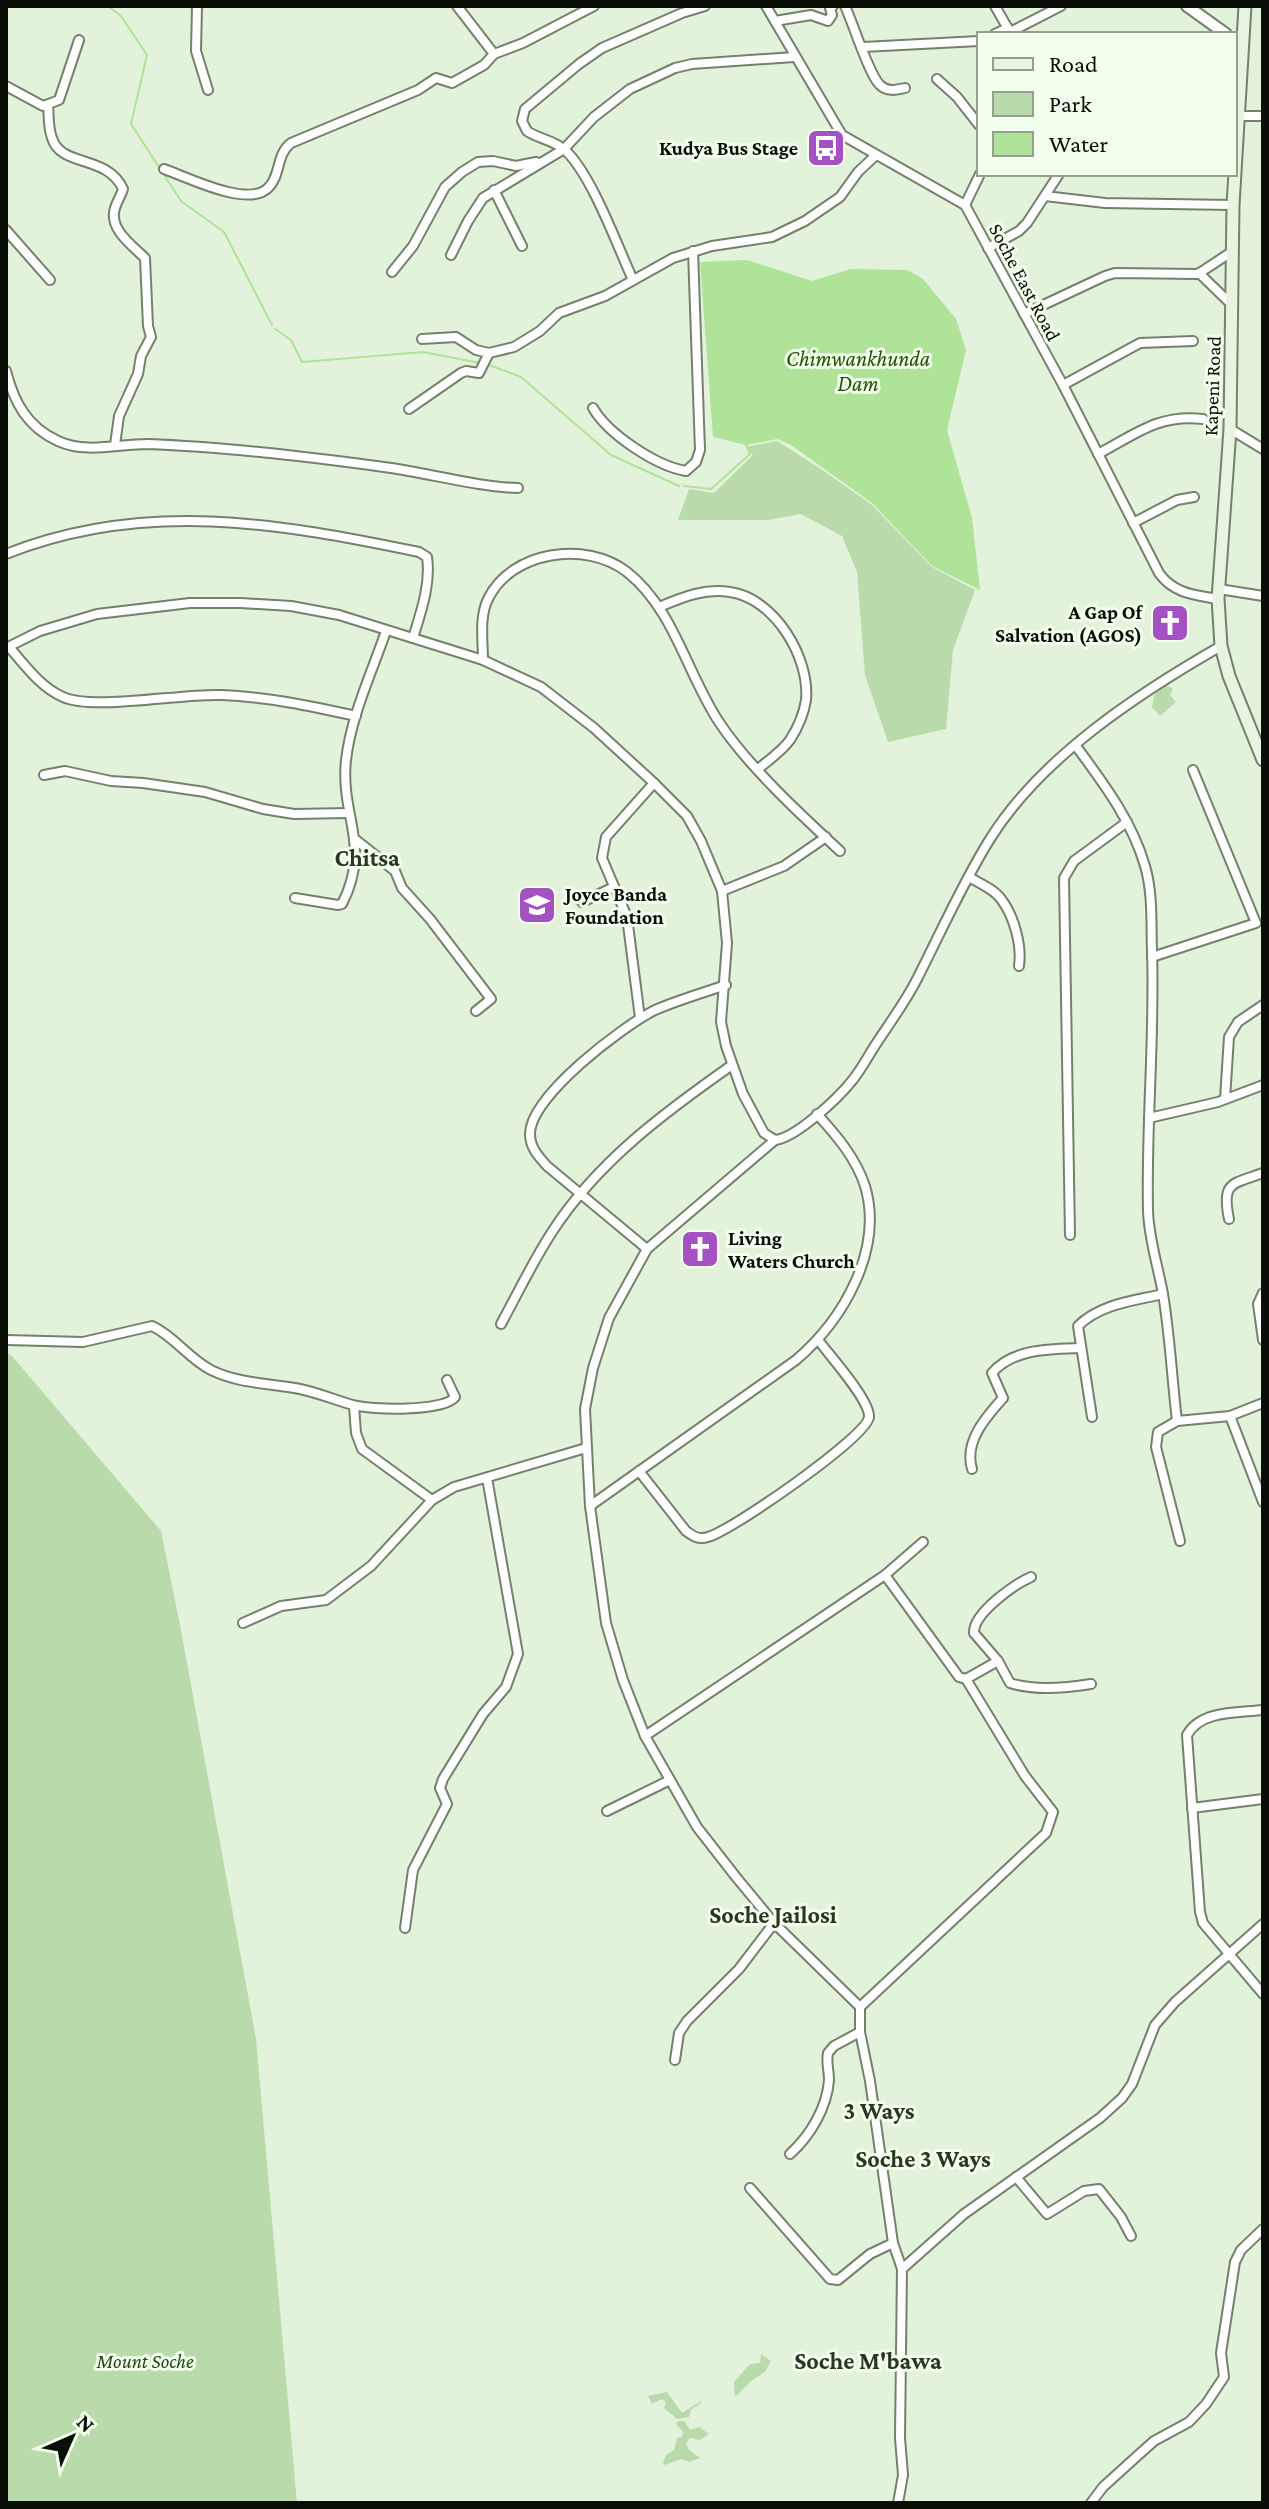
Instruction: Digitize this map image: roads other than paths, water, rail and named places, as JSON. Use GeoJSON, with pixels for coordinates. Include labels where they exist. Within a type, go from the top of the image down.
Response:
{"type":"FeatureCollection","features":[{"type":"Feature","properties":{"kind":"main road","name":"Kapeni Road"},"geometry":{"type":"LineString","coordinates":[[1237,154],[1239,44],[1245,6]]}},
{"type":"Feature","properties":{"kind":"main road","name":"Kapeni Road"},"geometry":{"type":"LineString","coordinates":[[1235,176],[1230,429],[1218,594],[1221,646],[1234,694],[1263,760]]}},
{"type":"Feature","properties":{"kind":"street"},"geometry":{"type":"LineString","coordinates":[[197,6],[196,51],[208,90]]}},
{"type":"Feature","properties":{"kind":"street"},"geometry":{"type":"LineString","coordinates":[[457,6],[494,54]]}},
{"type":"Feature","properties":{"kind":"street"},"geometry":{"type":"LineString","coordinates":[[164,169],[237,195],[266,190],[282,153],[291,143],[418,90],[436,78],[452,83],[484,65],[494,54],[523,43],[594,6]]}},
{"type":"Feature","properties":{"kind":"street"},"geometry":{"type":"LineString","coordinates":[[633,280],[593,193],[564,149],[527,131],[522,121],[525,109],[602,48],[705,6]]}},
{"type":"Feature","properties":{"kind":"street"},"geometry":{"type":"LineString","coordinates":[[766,6],[836,128],[852,141],[965,205],[979,176]]}},
{"type":"Feature","properties":{"kind":"street"},"geometry":{"type":"LineString","coordinates":[[775,21],[811,15],[828,21],[833,6]]}},
{"type":"Feature","properties":{"kind":"street"},"geometry":{"type":"LineString","coordinates":[[845,6],[880,86],[894,90],[905,88]]}},
{"type":"Feature","properties":{"kind":"street"},"geometry":{"type":"LineString","coordinates":[[995,6],[1009,31],[1061,6]]}},
{"type":"Feature","properties":{"kind":"street"},"geometry":{"type":"LineString","coordinates":[[1187,6],[1223,32]]}},
{"type":"Feature","properties":{"kind":"street"},"geometry":{"type":"LineString","coordinates":[[6,86],[36,104],[48,105],[59,100],[79,40]]}},
{"type":"Feature","properties":{"kind":"street"},"geometry":{"type":"LineString","coordinates":[[863,47],[977,41]]}},
{"type":"Feature","properties":{"kind":"street"},"geometry":{"type":"LineString","coordinates":[[451,255],[483,198],[564,149],[616,98],[675,68],[709,61],[761,61],[794,57]]}},
{"type":"Feature","properties":{"kind":"street"},"geometry":{"type":"LineString","coordinates":[[937,79],[957,97],[977,123]]}},
{"type":"Feature","properties":{"kind":"street"},"geometry":{"type":"LineString","coordinates":[[48,105],[51,136],[57,148],[110,170],[119,181],[123,189],[114,209],[114,219],[125,240],[145,258],[151,337],[119,416],[115,445]]}},
{"type":"Feature","properties":{"kind":"street"},"geometry":{"type":"LineString","coordinates":[[1240,116],[1263,116]]}},
{"type":"Feature","properties":{"kind":"street"},"geometry":{"type":"LineString","coordinates":[[422,339],[456,337],[476,350],[489,353],[527,340],[559,313],[605,296],[693,251],[760,240],[805,221],[840,197],[858,172],[876,155]]}},
{"type":"Feature","properties":{"kind":"street"},"geometry":{"type":"LineString","coordinates":[[392,272],[413,246],[445,187],[462,172],[478,162],[493,161],[516,166],[540,162]]}},
{"type":"Feature","properties":{"kind":"street"},"geometry":{"type":"LineString","coordinates":[[988,248],[1019,231],[1058,176]]}},
{"type":"Feature","properties":{"kind":"street"},"geometry":{"type":"LineString","coordinates":[[494,190],[522,246]]}},
{"type":"Feature","properties":{"kind":"street"},"geometry":{"type":"LineString","coordinates":[[1045,196],[1105,203],[1233,205]]}},
{"type":"Feature","properties":{"kind":"street","name":"Soche East Road"},"geometry":{"type":"LineString","coordinates":[[965,205],[1166,584],[1187,593],[1262,598]]}},
{"type":"Feature","properties":{"kind":"street"},"geometry":{"type":"LineString","coordinates":[[6,230],[50,280]]}},
{"type":"Feature","properties":{"kind":"street"},"geometry":{"type":"LineString","coordinates":[[593,408],[600,422],[665,466],[686,471],[696,462],[700,450],[693,251]]}},
{"type":"Feature","properties":{"kind":"street"},"geometry":{"type":"LineString","coordinates":[[1024,314],[1115,273],[1199,273],[1233,251]]}},
{"type":"Feature","properties":{"kind":"street"},"geometry":{"type":"LineString","coordinates":[[1199,273],[1233,306]]}},
{"type":"Feature","properties":{"kind":"street"},"geometry":{"type":"LineString","coordinates":[[1063,385],[1140,343],[1193,341]]}},
{"type":"Feature","properties":{"kind":"street"},"geometry":{"type":"LineString","coordinates":[[409,409],[461,373],[479,373],[489,353]]}},
{"type":"Feature","properties":{"kind":"street"},"geometry":{"type":"LineString","coordinates":[[6,371],[20,410],[41,432],[76,447],[156,445],[309,456],[518,488]]}},
{"type":"Feature","properties":{"kind":"street"},"geometry":{"type":"LineString","coordinates":[[1098,454],[1158,421],[1171,417],[1203,419]]}},
{"type":"Feature","properties":{"kind":"street"},"geometry":{"type":"LineString","coordinates":[[1230,429],[1263,449]]}},
{"type":"Feature","properties":{"kind":"street"},"geometry":{"type":"LineString","coordinates":[[1133,523],[1177,500],[1194,497]]}},
{"type":"Feature","properties":{"kind":"street"},"geometry":{"type":"LineString","coordinates":[[6,554],[59,537],[185,519],[249,523],[348,537],[419,552],[427,557],[429,568],[424,604],[413,638]]}},
{"type":"Feature","properties":{"kind":"street"},"geometry":{"type":"LineString","coordinates":[[483,660],[484,611],[505,576],[515,568],[541,557],[559,555],[606,561],[626,571],[659,607],[697,685],[720,723],[758,769],[840,851]]}},
{"type":"Feature","properties":{"kind":"street"},"geometry":{"type":"LineString","coordinates":[[659,607],[695,593],[712,590],[733,592],[750,597],[765,607],[784,631],[804,673],[806,702],[791,739],[758,769]]}},
{"type":"Feature","properties":{"kind":"street"},"geometry":{"type":"LineString","coordinates":[[356,716],[296,702],[220,695],[74,700],[56,693],[38,680],[8,647],[40,631],[97,614],[190,603],[291,606],[339,615],[483,660],[541,687],[594,728],[687,816],[712,863],[722,891],[727,943],[721,1022],[743,1094],[764,1133],[775,1140]]}},
{"type":"Feature","properties":{"kind":"street"},"geometry":{"type":"LineString","coordinates":[[295,898],[342,904],[351,882],[356,840],[346,798],[345,764],[356,716],[386,631]]}},
{"type":"Feature","properties":{"kind":"street"},"geometry":{"type":"LineString","coordinates":[[898,2503],[903,2475],[900,2438],[902,2269],[893,2243],[860,2032],[860,2007],[774,1923],[697,1827],[645,1736],[623,1680],[606,1623],[590,1506],[585,1409],[593,1368],[609,1318],[647,1249],[775,1140],[787,1136],[817,1114],[852,1081],[916,982],[943,922],[991,837],[1022,796],[1104,723],[1221,646]]}},
{"type":"Feature","properties":{"kind":"street"},"geometry":{"type":"LineString","coordinates":[[1076,746],[1098,773],[1127,822],[1146,870],[1153,1012],[1148,1214],[1154,1260],[1163,1294],[1177,1421]]}},
{"type":"Feature","properties":{"kind":"street"},"geometry":{"type":"LineString","coordinates":[[1152,957],[1256,923],[1193,770]]}},
{"type":"Feature","properties":{"kind":"street"},"geometry":{"type":"LineString","coordinates":[[44,775],[73,772],[111,781],[205,792],[263,809],[294,814],[349,813]]}},
{"type":"Feature","properties":{"kind":"street"},"geometry":{"type":"LineString","coordinates":[[640,1018],[627,917],[602,858],[606,837],[654,783]]}},
{"type":"Feature","properties":{"kind":"street"},"geometry":{"type":"LineString","coordinates":[[1070,1235],[1064,878],[1074,861],[1127,822]]}},
{"type":"Feature","properties":{"kind":"street"},"geometry":{"type":"LineString","coordinates":[[722,891],[784,866],[826,837]]}},
{"type":"Feature","properties":{"kind":"street"},"geometry":{"type":"LineString","coordinates":[[356,840],[395,871],[402,888],[481,984],[491,999],[476,1011]]}},
{"type":"Feature","properties":{"kind":"street"},"geometry":{"type":"LineString","coordinates":[[969,877],[1001,898],[1016,930],[1019,966]]}},
{"type":"Feature","properties":{"kind":"street"},"geometry":{"type":"LineString","coordinates":[[582,902],[614,887]]}},
{"type":"Feature","properties":{"kind":"street"},"geometry":{"type":"LineString","coordinates":[[647,1249],[580,1195],[535,1151],[530,1133],[534,1118],[555,1088],[587,1058],[640,1018],[726,985]]}},
{"type":"Feature","properties":{"kind":"street"},"geometry":{"type":"LineString","coordinates":[[1225,1099],[1229,1037],[1238,1022],[1263,1005]]}},
{"type":"Feature","properties":{"kind":"street"},"geometry":{"type":"LineString","coordinates":[[501,1324],[553,1230],[580,1195],[656,1120],[732,1065]]}},
{"type":"Feature","properties":{"kind":"street"},"geometry":{"type":"LineString","coordinates":[[1149,1118],[1225,1099],[1263,1085]]}},
{"type":"Feature","properties":{"kind":"street"},"geometry":{"type":"LineString","coordinates":[[590,1506],[796,1360],[819,1341],[851,1291],[870,1233],[864,1185],[846,1150],[817,1114]]}},
{"type":"Feature","properties":{"kind":"street"},"geometry":{"type":"LineString","coordinates":[[1229,1219],[1225,1201],[1227,1190],[1237,1180],[1263,1173]]}},
{"type":"Feature","properties":{"kind":"street"},"geometry":{"type":"LineString","coordinates":[[1263,1293],[1258,1304],[1263,1340]]}},
{"type":"Feature","properties":{"kind":"street"},"geometry":{"type":"LineString","coordinates":[[1092,1417],[1078,1326],[1090,1315],[1116,1305],[1163,1294]]}},
{"type":"Feature","properties":{"kind":"street"},"geometry":{"type":"LineString","coordinates":[[6,1340],[83,1342],[152,1326],[160,1329],[189,1357],[218,1373],[262,1385],[328,1395],[354,1406],[409,1409],[446,1404],[455,1397],[447,1380]]}},
{"type":"Feature","properties":{"kind":"street"},"geometry":{"type":"LineString","coordinates":[[639,1471],[686,1531],[702,1538],[711,1537],[745,1517],[842,1449],[865,1427],[869,1417],[866,1404],[819,1341]]}},
{"type":"Feature","properties":{"kind":"street"},"geometry":{"type":"LineString","coordinates":[[972,1469],[969,1458],[974,1438],[986,1416],[1003,1398],[992,1373],[1000,1364],[1026,1353],[1081,1348]]}},
{"type":"Feature","properties":{"kind":"street"},"geometry":{"type":"LineString","coordinates":[[1180,1541],[1156,1447],[1158,1432],[1177,1421],[1230,1416],[1263,1403]]}},
{"type":"Feature","properties":{"kind":"street"},"geometry":{"type":"LineString","coordinates":[[354,1406],[356,1433],[362,1449],[432,1500]]}},
{"type":"Feature","properties":{"kind":"street"},"geometry":{"type":"LineString","coordinates":[[1230,1416],[1263,1502]]}},
{"type":"Feature","properties":{"kind":"street"},"geometry":{"type":"LineString","coordinates":[[243,1623],[281,1606],[326,1600],[371,1566],[432,1500],[454,1487],[586,1448]]}},
{"type":"Feature","properties":{"kind":"street"},"geometry":{"type":"LineString","coordinates":[[405,1928],[413,1870],[447,1804],[440,1788],[443,1779],[483,1714],[506,1687],[518,1654],[487,1478]]}},
{"type":"Feature","properties":{"kind":"street"},"geometry":{"type":"LineString","coordinates":[[645,1736],[885,1575],[923,1542]]}},
{"type":"Feature","properties":{"kind":"street"},"geometry":{"type":"LineString","coordinates":[[860,2007],[1046,1833],[1053,1812],[1025,1776],[966,1679],[959,1677],[885,1575]]}},
{"type":"Feature","properties":{"kind":"street"},"geometry":{"type":"LineString","coordinates":[[1031,1577],[1019,1582],[1001,1597],[974,1626],[974,1633],[998,1661],[1010,1683],[1070,1687],[1091,1684]]}},
{"type":"Feature","properties":{"kind":"street"},"geometry":{"type":"LineString","coordinates":[[966,1679],[998,1661]]}},
{"type":"Feature","properties":{"kind":"street"},"geometry":{"type":"LineString","coordinates":[[1263,1710],[1202,1719],[1192,1725],[1187,1735],[1203,1923],[1263,1994]]}},
{"type":"Feature","properties":{"kind":"street"},"geometry":{"type":"LineString","coordinates":[[607,1811],[670,1780]]}},
{"type":"Feature","properties":{"kind":"street"},"geometry":{"type":"LineString","coordinates":[[1192,1808],[1263,1799]]}},
{"type":"Feature","properties":{"kind":"street"},"geometry":{"type":"LineString","coordinates":[[675,2060],[679,2033],[687,2021],[739,1969],[774,1923]]}},
{"type":"Feature","properties":{"kind":"street"},"geometry":{"type":"LineString","coordinates":[[902,2269],[964,2214],[1100,2118],[1122,2098],[1132,2084],[1155,2025],[1175,2002],[1263,1924]]}},
{"type":"Feature","properties":{"kind":"street"},"geometry":{"type":"LineString","coordinates":[[790,2154],[807,2136],[819,2116],[829,2080],[828,2053],[834,2046],[860,2032]]}},
{"type":"Feature","properties":{"kind":"street"},"geometry":{"type":"LineString","coordinates":[[1016,2177],[1047,2214],[1084,2191],[1099,2189],[1121,2217],[1131,2236]]}},
{"type":"Feature","properties":{"kind":"street"},"geometry":{"type":"LineString","coordinates":[[750,2188],[830,2279],[838,2280],[870,2254],[893,2243]]}},
{"type":"Feature","properties":{"kind":"street"},"geometry":{"type":"LineString","coordinates":[[1091,2503],[1103,2487],[1154,2441],[1189,2422],[1222,2381],[1224,2367],[1221,2353],[1235,2262],[1241,2250],[1263,2229]]}},
{"type":"Feature","properties":{"kind":"water","name":"Chimwankhunda Dam"},"geometry":{"type":"Polygon","coordinates":[[[747,260],[812,281],[851,269],[907,270],[923,279],[956,319],[966,350],[947,430],[972,518],[980,590],[932,566],[872,503],[791,445],[777,439],[746,445],[713,437],[700,262],[747,260]]]}},
{"type":"Feature","properties":{"kind":"waterway"},"geometry":{"type":"LineString","coordinates":[[108,6],[121,16],[147,55],[131,124],[181,201],[224,232],[272,325]]}},
{"type":"Feature","properties":{"kind":"waterway"},"geometry":{"type":"LineString","coordinates":[[275,329],[291,340],[302,362],[423,352],[480,363]]}},
{"type":"Feature","properties":{"kind":"waterway"},"geometry":{"type":"LineString","coordinates":[[486,364],[521,377],[611,455],[679,486]]}},
{"type":"Feature","properties":{"kind":"waterway"},"geometry":{"type":"LineString","coordinates":[[684,486],[711,489],[750,454],[746,445]]}},
{"type":"Feature","properties":{"kind":"place","name":"Kudya Bus Stage"},"geometry":{"type":"Point","coordinates":[826,148]}},
{"type":"Feature","properties":{"kind":"place","name":"A Gap Of Salvation (AGOS)"},"geometry":{"type":"Point","coordinates":[1170,623]}},
{"type":"Feature","properties":{"kind":"place","name":"Joyce Banda Foundation"},"geometry":{"type":"Point","coordinates":[537,905]}},
{"type":"Feature","properties":{"kind":"place","name":"Living Waters Church"},"geometry":{"type":"Point","coordinates":[700,1249]}},
{"type":"Feature","properties":{"kind":"district","name":"Chitsa"},"geometry":{"type":"Point","coordinates":[367,857]}},
{"type":"Feature","properties":{"kind":"district","name":"Soche Jailosi"},"geometry":{"type":"Point","coordinates":[773,1914]}},
{"type":"Feature","properties":{"kind":"district","name":"3 Ways"},"geometry":{"type":"Point","coordinates":[879,2110]}},
{"type":"Feature","properties":{"kind":"district","name":"Soche 3 Ways"},"geometry":{"type":"Point","coordinates":[923,2158]}},
{"type":"Feature","properties":{"kind":"district","name":"Soche M'bawa"},"geometry":{"type":"Point","coordinates":[868,2360]}},
{"type":"Feature","properties":{"kind":"park label","name":"Mount Soche"},"geometry":{"type":"Point","coordinates":[145,2361]}}]}
